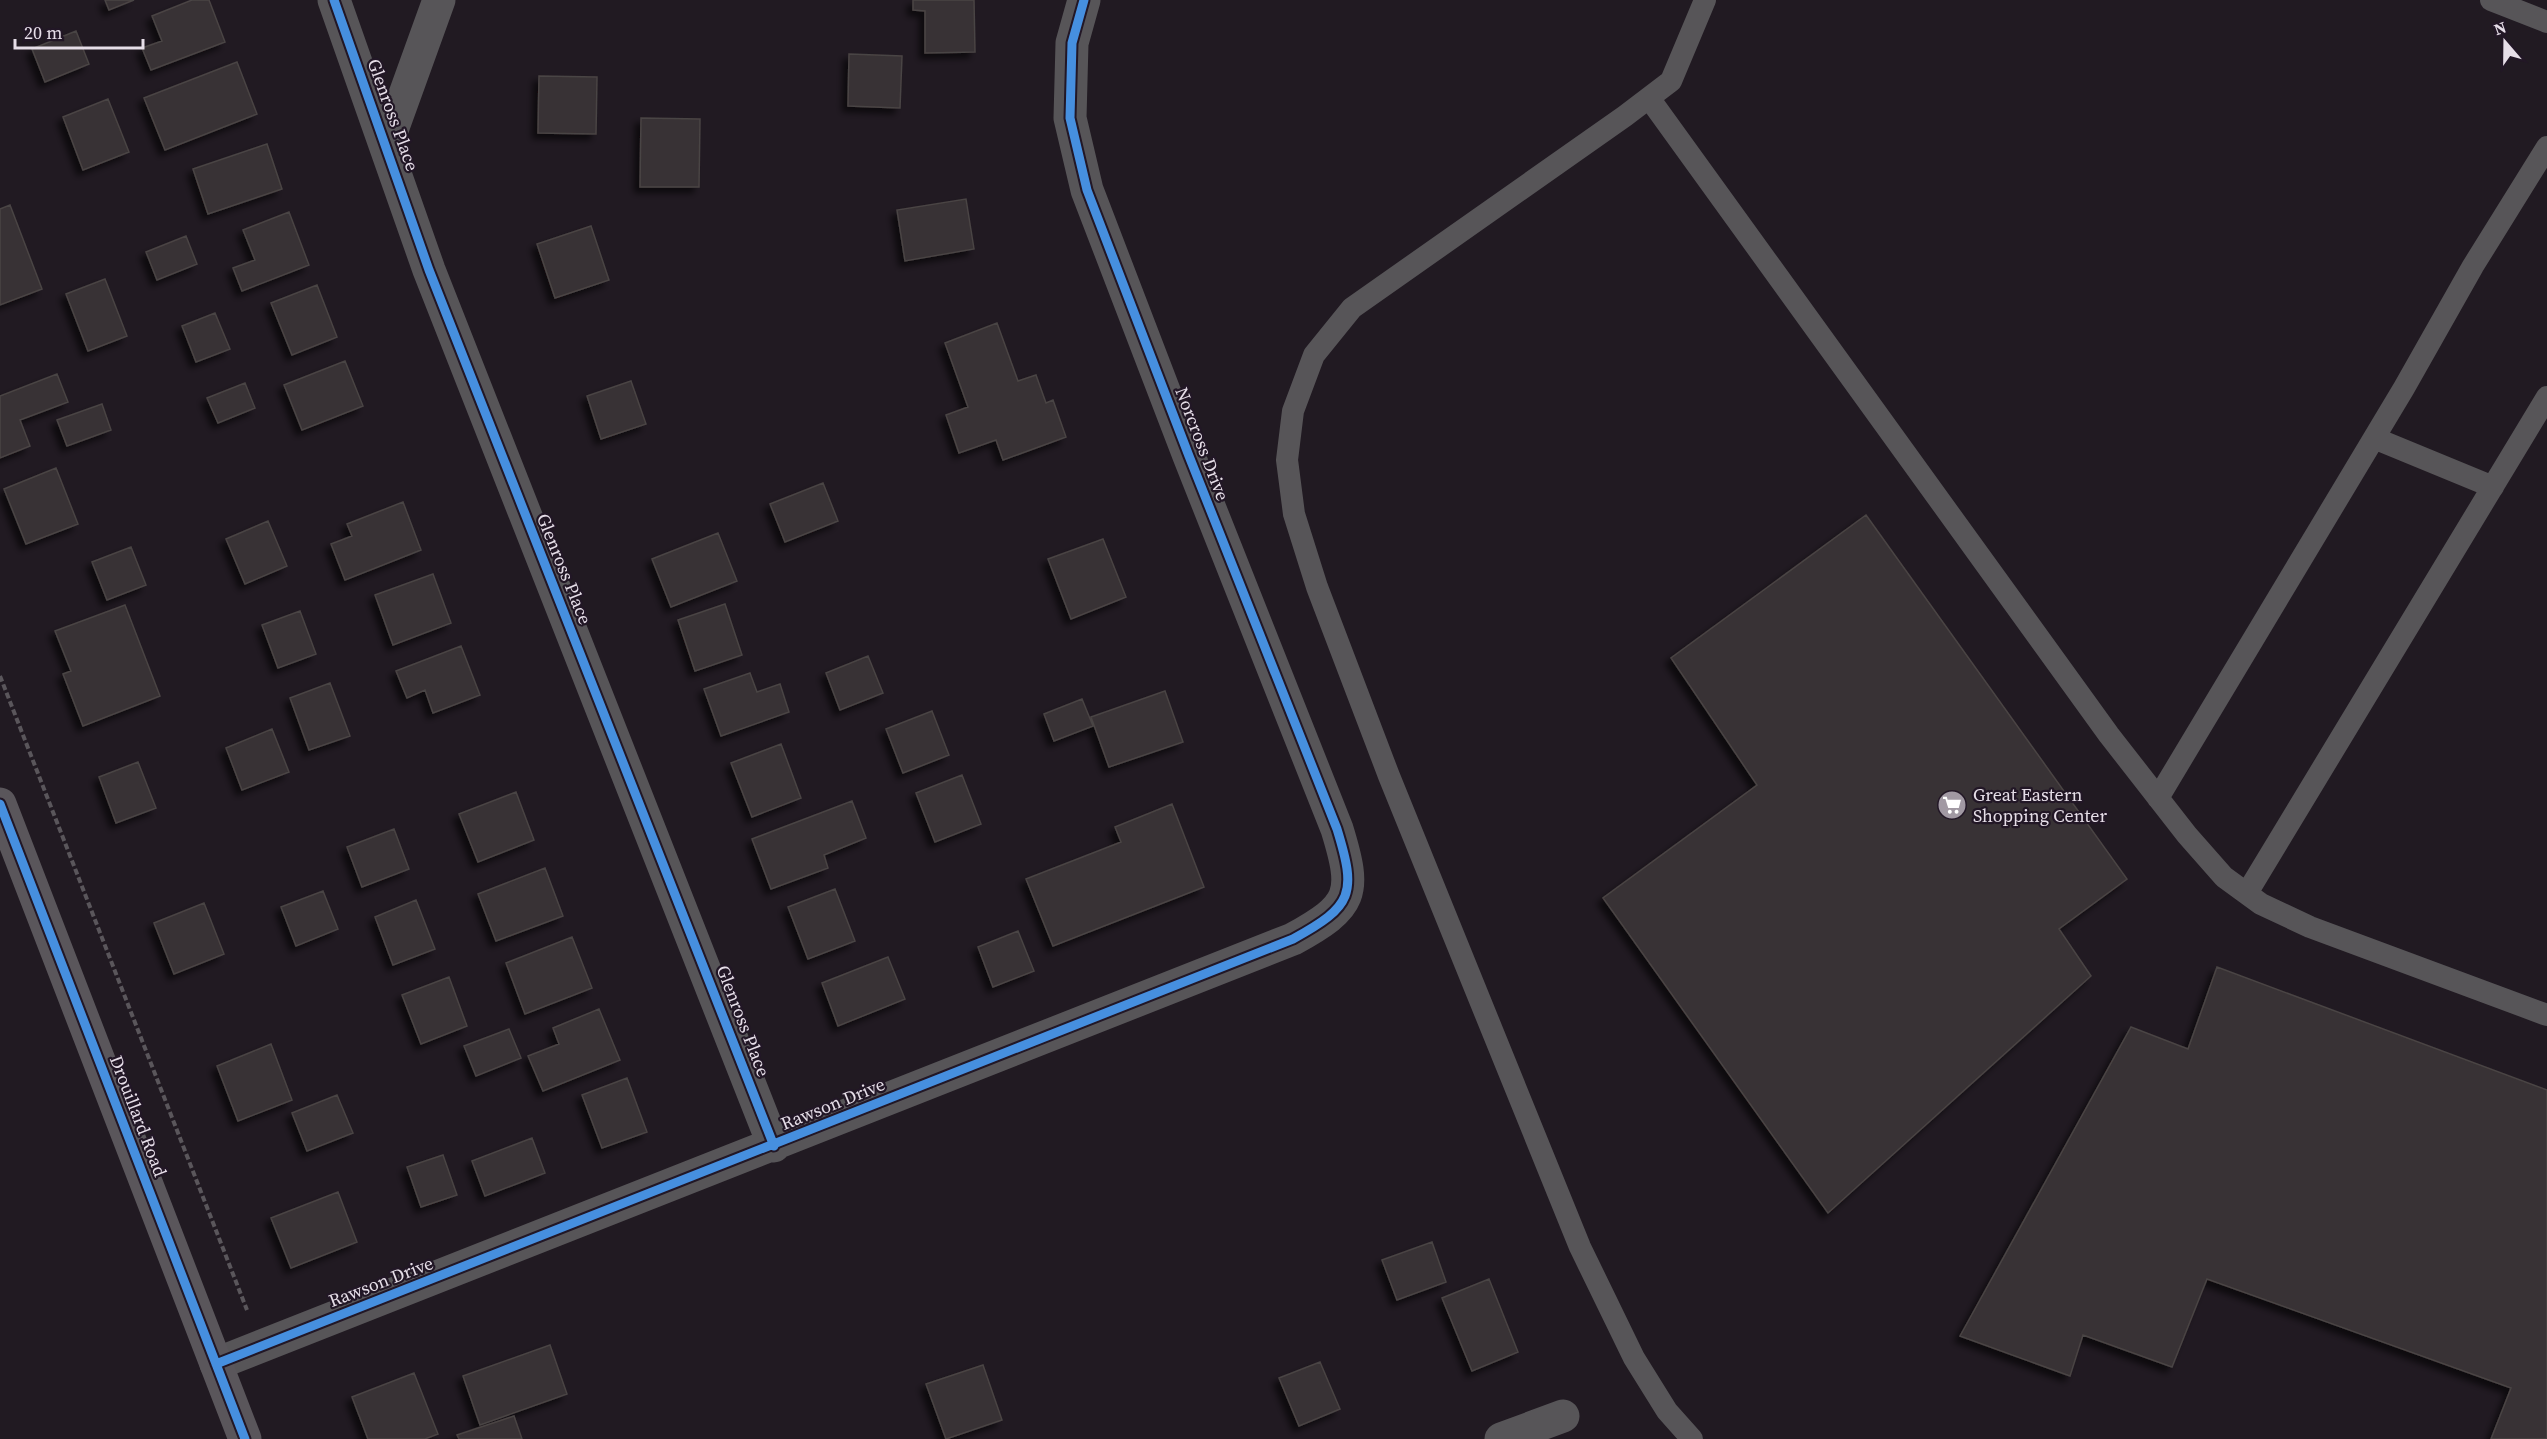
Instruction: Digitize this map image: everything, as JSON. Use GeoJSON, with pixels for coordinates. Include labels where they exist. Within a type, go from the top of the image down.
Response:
{"type":"FeatureCollection","features":[{"type":"Feature","properties":{"kind":"street","name":"Glenross Place"},"geometry":{"type":"LineString","coordinates":[[334,0],[387,144],[437,291],[774,1146]]}},
{"type":"Feature","properties":{"kind":"street","name":"Glenross Place"},"geometry":{"type":"LineString","coordinates":[[387,144],[439,0]]}},
{"type":"Feature","properties":{"kind":"street","name":"Norcross Drive"},"geometry":{"type":"LineString","coordinates":[[1084,0],[1072,43],[1070,118],[1087,190],[1184,445],[1337,829],[1348,867],[1347,893]]}},
{"type":"Feature","properties":{"kind":"street","name":"Drouillard Road"},"geometry":{"type":"LineString","coordinates":[[0,804],[245,1439]]}},
{"type":"Feature","properties":{"kind":"street","name":"Rawson Drive"},"geometry":{"type":"LineString","coordinates":[[216,1364],[774,1146],[1293,939],[1334,913],[1347,893]]}},
{"type":"Feature","properties":{"kind":"street"},"geometry":{"type":"LineString","coordinates":[[1501,1439],[1563,1416]]}},
{"type":"Feature","properties":{"kind":"lane"},"geometry":{"type":"LineString","coordinates":[[1692,1439],[1667,1411],[1634,1358],[1580,1247],[1393,787],[1317,587],[1294,514],[1287,460],[1293,411],[1314,355],[1352,308],[1671,81],[1705,0]]}},
{"type":"Feature","properties":{"kind":"lane"},"geometry":{"type":"LineString","coordinates":[[2491,0],[2547,22]]}},
{"type":"Feature","properties":{"kind":"lane"},"geometry":{"type":"LineString","coordinates":[[1649,98],[2102,726],[2224,877],[2261,904],[2310,927],[2547,1015]]}},
{"type":"Feature","properties":{"kind":"lane"},"geometry":{"type":"LineString","coordinates":[[2158,798],[2374,438],[2473,266],[2547,147]]}},
{"type":"Feature","properties":{"kind":"lane"},"geometry":{"type":"LineString","coordinates":[[2247,893],[2547,397]]}},
{"type":"Feature","properties":{"kind":"lane"},"geometry":{"type":"LineString","coordinates":[[2374,438],[2493,487]]}},
{"type":"Feature","properties":{"kind":"path"},"geometry":{"type":"LineString","coordinates":[[0,676],[261,1347]]}},
{"type":"Feature","properties":{"kind":"building"},"geometry":{"type":"Polygon","coordinates":[[[105,0],[134,0],[109,10],[105,0]]]}},
{"type":"Feature","properties":{"kind":"building"},"geometry":{"type":"Polygon","coordinates":[[[192,0],[209,0],[225,42],[151,70],[142,48],[162,41],[152,16],[192,0]]]}},
{"type":"Feature","properties":{"kind":"building"},"geometry":{"type":"Polygon","coordinates":[[[913,0],[974,0],[975,52],[925,53],[925,11],[913,10],[913,0]]]}},
{"type":"Feature","properties":{"kind":"building"},"geometry":{"type":"Polygon","coordinates":[[[76,31],[89,64],[45,82],[32,49],[76,31]]]}},
{"type":"Feature","properties":{"kind":"building"},"geometry":{"type":"Polygon","coordinates":[[[849,54],[902,56],[900,108],[848,106],[849,54]]]}},
{"type":"Feature","properties":{"kind":"building"},"geometry":{"type":"Polygon","coordinates":[[[237,62],[257,114],[165,150],[144,98],[237,62]]]}},
{"type":"Feature","properties":{"kind":"building"},"geometry":{"type":"Polygon","coordinates":[[[539,76],[597,77],[596,134],[538,133],[539,76]]]}},
{"type":"Feature","properties":{"kind":"building"},"geometry":{"type":"Polygon","coordinates":[[[108,99],[129,152],[83,170],[63,117],[108,99]]]}},
{"type":"Feature","properties":{"kind":"building"},"geometry":{"type":"Polygon","coordinates":[[[641,118],[700,119],[699,187],[640,187],[641,118]]]}},
{"type":"Feature","properties":{"kind":"building"},"geometry":{"type":"Polygon","coordinates":[[[267,144],[282,189],[208,214],[193,169],[267,144]]]}},
{"type":"Feature","properties":{"kind":"building"},"geometry":{"type":"Polygon","coordinates":[[[966,199],[974,249],[905,261],[897,210],[966,199]]]}},
{"type":"Feature","properties":{"kind":"building"},"geometry":{"type":"Polygon","coordinates":[[[10,205],[42,289],[0,305],[0,209],[10,205]]]}},
{"type":"Feature","properties":{"kind":"building"},"geometry":{"type":"Polygon","coordinates":[[[289,212],[309,265],[242,291],[233,268],[255,260],[243,230],[289,212]]]}},
{"type":"Feature","properties":{"kind":"building"},"geometry":{"type":"Polygon","coordinates":[[[591,226],[609,280],[555,298],[537,244],[591,226]]]}},
{"type":"Feature","properties":{"kind":"building"},"geometry":{"type":"Polygon","coordinates":[[[186,236],[197,264],[157,280],[146,252],[186,236]]]}},
{"type":"Feature","properties":{"kind":"building"},"geometry":{"type":"Polygon","coordinates":[[[105,279],[127,336],[88,351],[66,294],[105,279]]]}},
{"type":"Feature","properties":{"kind":"building"},"geometry":{"type":"Polygon","coordinates":[[[317,285],[337,337],[292,355],[271,303],[317,285]]]}},
{"type":"Feature","properties":{"kind":"building"},"geometry":{"type":"Polygon","coordinates":[[[215,313],[230,349],[196,362],[182,326],[215,313]]]}},
{"type":"Feature","properties":{"kind":"building"},"geometry":{"type":"Polygon","coordinates":[[[997,323],[1018,381],[1036,375],[1046,403],[1053,400],[1066,437],[1003,460],[996,440],[959,453],[946,415],[968,407],[945,343],[997,323]]]}},
{"type":"Feature","properties":{"kind":"building"},"geometry":{"type":"Polygon","coordinates":[[[345,361],[363,406],[302,430],[284,385],[345,361]]]}},
{"type":"Feature","properties":{"kind":"building"},"geometry":{"type":"Polygon","coordinates":[[[57,374],[68,402],[20,420],[30,446],[0,458],[0,396],[57,374]]]}},
{"type":"Feature","properties":{"kind":"building"},"geometry":{"type":"Polygon","coordinates":[[[631,381],[646,424],[601,439],[587,396],[631,381]]]}},
{"type":"Feature","properties":{"kind":"building"},"geometry":{"type":"Polygon","coordinates":[[[245,383],[255,408],[218,423],[207,398],[245,383]]]}},
{"type":"Feature","properties":{"kind":"building"},"geometry":{"type":"Polygon","coordinates":[[[102,404],[111,430],[67,446],[57,420],[102,404]]]}},
{"type":"Feature","properties":{"kind":"building"},"geometry":{"type":"Polygon","coordinates":[[[56,468],[78,524],[26,544],[4,489],[56,468]]]}},
{"type":"Feature","properties":{"kind":"building"},"geometry":{"type":"Polygon","coordinates":[[[823,483],[838,521],[785,542],[770,504],[823,483]]]}},
{"type":"Feature","properties":{"kind":"building"},"geometry":{"type":"Polygon","coordinates":[[[403,502],[421,550],[345,580],[331,544],[352,536],[347,524],[403,502]]]}},
{"type":"Feature","properties":{"kind":"building"},"geometry":{"type":"Polygon","coordinates":[[[1866,515],[2127,879],[2059,929],[2091,976],[1828,1213],[1603,898],[1757,785],[1671,658],[1866,515]]]}},
{"type":"Feature","properties":{"kind":"building"},"geometry":{"type":"Polygon","coordinates":[[[268,521],[287,566],[245,584],[226,539],[268,521]]]}},
{"type":"Feature","properties":{"kind":"building"},"geometry":{"type":"Polygon","coordinates":[[[718,533],[737,581],[671,607],[652,559],[718,533]]]}},
{"type":"Feature","properties":{"kind":"building"},"geometry":{"type":"Polygon","coordinates":[[[1103,539],[1126,597],[1071,619],[1048,559],[1103,539]]]}},
{"type":"Feature","properties":{"kind":"building"},"geometry":{"type":"Polygon","coordinates":[[[131,547],[146,585],[107,600],[92,562],[131,547]]]}},
{"type":"Feature","properties":{"kind":"building"},"geometry":{"type":"Polygon","coordinates":[[[433,574],[451,623],[393,645],[375,595],[433,574]]]}},
{"type":"Feature","properties":{"kind":"building"},"geometry":{"type":"Polygon","coordinates":[[[725,604],[742,655],[695,671],[678,620],[725,604]]]}},
{"type":"Feature","properties":{"kind":"building"},"geometry":{"type":"Polygon","coordinates":[[[125,605],[160,696],[83,726],[63,674],[71,671],[55,631],[125,605]]]}},
{"type":"Feature","properties":{"kind":"building"},"geometry":{"type":"Polygon","coordinates":[[[300,611],[316,654],[278,668],[262,625],[300,611]]]}},
{"type":"Feature","properties":{"kind":"building"},"geometry":{"type":"Polygon","coordinates":[[[461,646],[480,695],[433,713],[425,690],[407,698],[396,671],[461,646]]]}},
{"type":"Feature","properties":{"kind":"building"},"geometry":{"type":"Polygon","coordinates":[[[868,656],[883,693],[840,710],[826,673],[868,656]]]}},
{"type":"Feature","properties":{"kind":"building"},"geometry":{"type":"Polygon","coordinates":[[[750,673],[757,692],[780,684],[789,712],[721,736],[704,689],[750,673]]]}},
{"type":"Feature","properties":{"kind":"building"},"geometry":{"type":"Polygon","coordinates":[[[330,683],[350,736],[309,750],[290,698],[330,683]]]}},
{"type":"Feature","properties":{"kind":"building"},"geometry":{"type":"Polygon","coordinates":[[[1165,691],[1183,742],[1109,767],[1091,717],[1165,691]]]}},
{"type":"Feature","properties":{"kind":"building"},"geometry":{"type":"Polygon","coordinates":[[[1082,699],[1093,726],[1054,741],[1044,714],[1082,699]]]}},
{"type":"Feature","properties":{"kind":"building"},"geometry":{"type":"Polygon","coordinates":[[[932,711],[949,755],[903,773],[886,729],[932,711]]]}},
{"type":"Feature","properties":{"kind":"building"},"geometry":{"type":"Polygon","coordinates":[[[272,729],[289,772],[242,790],[226,748],[272,729]]]}},
{"type":"Feature","properties":{"kind":"building"},"geometry":{"type":"Polygon","coordinates":[[[781,744],[801,798],[752,817],[731,763],[781,744]]]}},
{"type":"Feature","properties":{"kind":"building"},"geometry":{"type":"Polygon","coordinates":[[[138,762],[156,808],[116,823],[99,777],[138,762]]]}},
{"type":"Feature","properties":{"kind":"building"},"geometry":{"type":"Polygon","coordinates":[[[962,775],[981,824],[935,842],[916,793],[962,775]]]}},
{"type":"Feature","properties":{"kind":"building"},"geometry":{"type":"Polygon","coordinates":[[[516,792],[534,840],[478,862],[459,814],[516,792]]]}},
{"type":"Feature","properties":{"kind":"building"},"geometry":{"type":"Polygon","coordinates":[[[852,801],[866,838],[824,855],[828,868],[771,889],[752,839],[852,801]]]}},
{"type":"Feature","properties":{"kind":"building"},"geometry":{"type":"Polygon","coordinates":[[[1172,804],[1204,887],[1053,946],[1026,879],[1121,842],[1115,827],[1172,804]]]}},
{"type":"Feature","properties":{"kind":"building"},"geometry":{"type":"Polygon","coordinates":[[[394,829],[409,869],[362,887],[347,847],[394,829]]]}},
{"type":"Feature","properties":{"kind":"building"},"geometry":{"type":"Polygon","coordinates":[[[545,868],[563,916],[496,941],[478,894],[545,868]]]}},
{"type":"Feature","properties":{"kind":"building"},"geometry":{"type":"Polygon","coordinates":[[[835,889],[855,941],[808,959],[788,907],[835,889]]]}},
{"type":"Feature","properties":{"kind":"building"},"geometry":{"type":"Polygon","coordinates":[[[323,891],[338,929],[296,946],[281,907],[323,891]]]}},
{"type":"Feature","properties":{"kind":"building"},"geometry":{"type":"Polygon","coordinates":[[[416,900],[435,949],[393,965],[375,917],[416,900]]]}},
{"type":"Feature","properties":{"kind":"building"},"geometry":{"type":"Polygon","coordinates":[[[204,903],[224,954],[174,974],[154,923],[204,903]]]}},
{"type":"Feature","properties":{"kind":"building"},"geometry":{"type":"Polygon","coordinates":[[[1018,931],[1034,971],[993,987],[978,947],[1018,931]]]}},
{"type":"Feature","properties":{"kind":"building"},"geometry":{"type":"Polygon","coordinates":[[[572,937],[592,988],[525,1014],[506,963],[572,937]]]}},
{"type":"Feature","properties":{"kind":"building"},"geometry":{"type":"Polygon","coordinates":[[[888,957],[905,999],[838,1026],[822,983],[888,957]]]}},
{"type":"Feature","properties":{"kind":"building"},"geometry":{"type":"Polygon","coordinates":[[[2217,967],[2547,1090],[2547,1439],[2491,1439],[2511,1388],[2207,1279],[2172,1367],[2083,1335],[2070,1376],[1960,1336],[2131,1027],[2188,1049],[2217,967]]]}},
{"type":"Feature","properties":{"kind":"building"},"geometry":{"type":"Polygon","coordinates":[[[449,977],[467,1026],[421,1044],[402,995],[449,977]]]}},
{"type":"Feature","properties":{"kind":"building"},"geometry":{"type":"Polygon","coordinates":[[[599,1009],[620,1060],[543,1091],[528,1056],[559,1044],[553,1028],[599,1009]]]}},
{"type":"Feature","properties":{"kind":"building"},"geometry":{"type":"Polygon","coordinates":[[[509,1029],[521,1058],[476,1076],[464,1046],[509,1029]]]}},
{"type":"Feature","properties":{"kind":"building"},"geometry":{"type":"Polygon","coordinates":[[[271,1044],[292,1100],[238,1121],[217,1066],[271,1044]]]}},
{"type":"Feature","properties":{"kind":"building"},"geometry":{"type":"Polygon","coordinates":[[[627,1078],[647,1132],[602,1148],[582,1095],[627,1078]]]}},
{"type":"Feature","properties":{"kind":"building"},"geometry":{"type":"Polygon","coordinates":[[[337,1095],[353,1133],[307,1151],[292,1113],[337,1095]]]}},
{"type":"Feature","properties":{"kind":"building"},"geometry":{"type":"Polygon","coordinates":[[[532,1138],[545,1173],[485,1196],[472,1161],[532,1138]]]}},
{"type":"Feature","properties":{"kind":"building"},"geometry":{"type":"Polygon","coordinates":[[[443,1155],[457,1195],[421,1207],[407,1167],[443,1155]]]}},
{"type":"Feature","properties":{"kind":"building"},"geometry":{"type":"Polygon","coordinates":[[[338,1192],[357,1242],[291,1268],[271,1218],[338,1192]]]}},
{"type":"Feature","properties":{"kind":"building"},"geometry":{"type":"Polygon","coordinates":[[[1432,1242],[1446,1282],[1397,1300],[1382,1260],[1432,1242]]]}},
{"type":"Feature","properties":{"kind":"building"},"geometry":{"type":"Polygon","coordinates":[[[1489,1279],[1518,1352],[1472,1371],[1442,1298],[1489,1279]]]}},
{"type":"Feature","properties":{"kind":"building"},"geometry":{"type":"Polygon","coordinates":[[[550,1345],[567,1394],[480,1425],[463,1376],[550,1345]]]}},
{"type":"Feature","properties":{"kind":"building"},"geometry":{"type":"Polygon","coordinates":[[[1320,1362],[1340,1409],[1299,1426],[1279,1378],[1320,1362]]]}},
{"type":"Feature","properties":{"kind":"building"},"geometry":{"type":"Polygon","coordinates":[[[983,1365],[1002,1420],[946,1439],[926,1384],[983,1365]]]}},
{"type":"Feature","properties":{"kind":"building"},"geometry":{"type":"Polygon","coordinates":[[[414,1373],[438,1434],[425,1439],[368,1439],[352,1397],[414,1373]]]}},
{"type":"Feature","properties":{"kind":"building"},"geometry":{"type":"Polygon","coordinates":[[[514,1416],[522,1439],[459,1439],[457,1435],[514,1416]]]}},
{"type":"Feature","properties":{"kind":"cycle path"},"geometry":{"type":"LineString","coordinates":[[334,0],[429,270],[774,1146]]}},
{"type":"Feature","properties":{"kind":"cycle path"},"geometry":{"type":"LineString","coordinates":[[216,1364],[1293,939],[1328,917],[1339,907],[1348,884],[1347,869],[1337,829],[1189,456],[1087,190],[1070,118],[1072,43],[1084,0]]}},
{"type":"Feature","properties":{"kind":"cycle path"},"geometry":{"type":"LineString","coordinates":[[0,804],[245,1439]]}},
{"type":"Feature","properties":{"kind":"place","name":"Great Eastern Shopping Center"},"geometry":{"type":"Point","coordinates":[1952,805]}}]}
